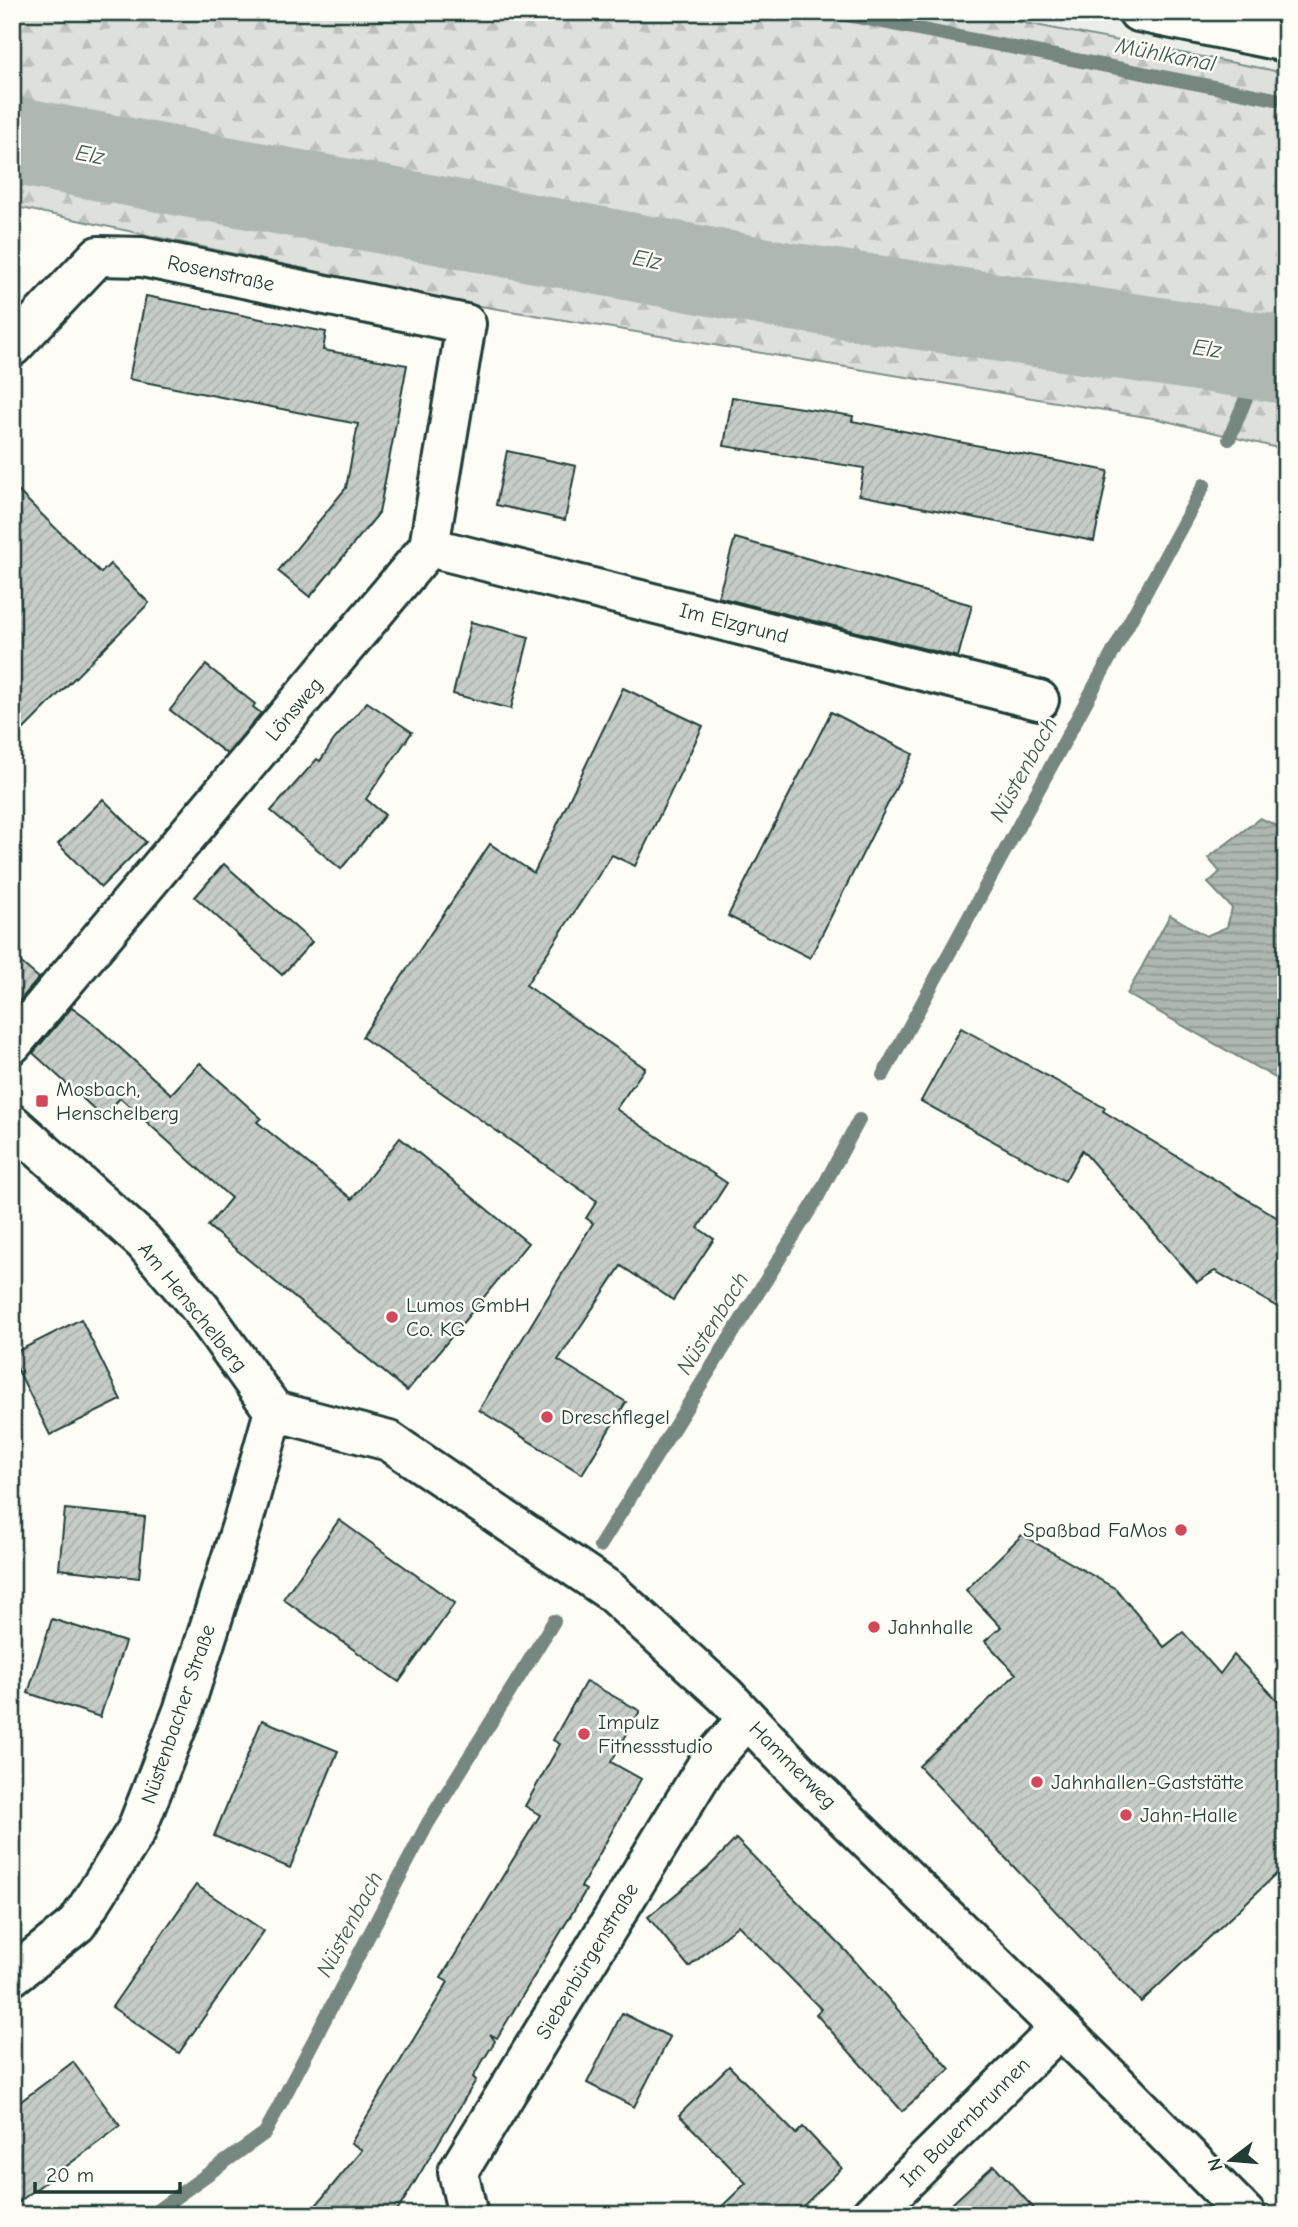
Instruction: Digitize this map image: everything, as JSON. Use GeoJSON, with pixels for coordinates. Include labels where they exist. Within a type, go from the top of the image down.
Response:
{"type":"FeatureCollection","features":[{"type":"Feature","properties":{"kind":"street"},"geometry":{"type":"LineString","coordinates":[[1138,12],[1286,42]]}},
{"type":"Feature","properties":{"kind":"street","name":"Rosenstraße"},"geometry":{"type":"LineString","coordinates":[[12,347],[98,256],[142,257],[466,324],[429,547]]}},
{"type":"Feature","properties":{"kind":"street","name":"Im Elzgrund"},"geometry":{"type":"LineString","coordinates":[[429,547],[1039,699]]}},
{"type":"Feature","properties":{"kind":"street","name":"Lönsweg"},"geometry":{"type":"LineString","coordinates":[[12,1044],[429,547]]}},
{"type":"Feature","properties":{"kind":"street","name":"Am Henschelberg"},"geometry":{"type":"LineString","coordinates":[[12,1124],[143,1241],[201,1309],[274,1411]]}},
{"type":"Feature","properties":{"kind":"street","name":"Hammerweg"},"geometry":{"type":"LineString","coordinates":[[274,1411],[389,1441],[610,1591],[724,1695],[1246,2215]]}},
{"type":"Feature","properties":{"kind":"street","name":"Nüstenbacher Straße"},"geometry":{"type":"LineString","coordinates":[[12,1976],[77,1924],[136,1831],[183,1711],[242,1525],[274,1411]]}},
{"type":"Feature","properties":{"kind":"street","name":"Siebenbürgenstraße"},"geometry":{"type":"LineString","coordinates":[[468,2215],[458,2172],[707,1765],[747,1718]]}},
{"type":"Feature","properties":{"kind":"street","name":"Im Bauernbrunnen"},"geometry":{"type":"LineString","coordinates":[[871,2215],[1059,2029]]}},
{"type":"Feature","properties":{"kind":"shaded area"},"geometry":{"type":"Polygon","coordinates":[[[967,12],[1286,12],[1286,73],[967,12]]]}},
{"type":"Feature","properties":{"kind":"shaded area"},"geometry":{"type":"Polygon","coordinates":[[[1260,818],[1286,830],[1286,1084],[1127,994],[1170,915],[1206,936],[1227,927],[1232,908],[1208,883],[1220,872],[1208,858],[1260,818]]]}},
{"type":"Feature","properties":{"kind":"green space"},"geometry":{"type":"Polygon","coordinates":[[[12,12],[967,12],[1286,73],[1286,450],[1158,419],[468,304],[12,206],[12,12]]]}},
{"type":"Feature","properties":{"kind":"building"},"geometry":{"type":"Polygon","coordinates":[[[146,296],[326,332],[323,350],[407,365],[379,513],[310,597],[278,571],[346,488],[358,424],[129,379],[146,296]]]}},
{"type":"Feature","properties":{"kind":"building"},"geometry":{"type":"Polygon","coordinates":[[[732,397],[853,416],[852,421],[1108,471],[1094,541],[859,495],[864,468],[724,446],[732,397]]]}},
{"type":"Feature","properties":{"kind":"building"},"geometry":{"type":"Polygon","coordinates":[[[507,451],[576,466],[565,520],[496,505],[507,451]]]}},
{"type":"Feature","properties":{"kind":"building"},"geometry":{"type":"Polygon","coordinates":[[[12,485],[101,573],[110,564],[149,603],[12,741],[12,485]]]}},
{"type":"Feature","properties":{"kind":"building"},"geometry":{"type":"Polygon","coordinates":[[[735,538],[972,605],[958,657],[718,597],[735,538]]]}},
{"type":"Feature","properties":{"kind":"building"},"geometry":{"type":"Polygon","coordinates":[[[471,622],[529,637],[511,709],[453,694],[471,622]]]}},
{"type":"Feature","properties":{"kind":"building"},"geometry":{"type":"Polygon","coordinates":[[[206,665],[255,704],[253,707],[261,713],[227,754],[170,710],[206,665]]]}},
{"type":"Feature","properties":{"kind":"building"},"geometry":{"type":"Polygon","coordinates":[[[623,688],[703,726],[635,866],[612,855],[526,985],[645,1068],[616,1109],[727,1183],[698,1228],[714,1239],[673,1300],[621,1266],[558,1360],[626,1402],[582,1474],[479,1410],[593,1223],[586,1218],[597,1201],[362,1037],[490,844],[534,873],[623,688]]]}},
{"type":"Feature","properties":{"kind":"building"},"geometry":{"type":"Polygon","coordinates":[[[367,702],[412,732],[366,799],[385,815],[341,869],[271,811],[317,759],[320,761],[334,740],[367,702]]]}},
{"type":"Feature","properties":{"kind":"building"},"geometry":{"type":"Polygon","coordinates":[[[831,712],[913,754],[810,958],[728,916],[831,712]]]}},
{"type":"Feature","properties":{"kind":"building"},"geometry":{"type":"Polygon","coordinates":[[[103,799],[146,842],[101,887],[58,844],[103,799]]]}},
{"type":"Feature","properties":{"kind":"building"},"geometry":{"type":"Polygon","coordinates":[[[224,864],[312,942],[282,975],[195,897],[224,864]]]}},
{"type":"Feature","properties":{"kind":"building"},"geometry":{"type":"Polygon","coordinates":[[[12,955],[39,978],[12,1010],[12,955]]]}},
{"type":"Feature","properties":{"kind":"building","name":"Lumos GmbH Co. KG"},"geometry":{"type":"Polygon","coordinates":[[[72,1007],[171,1094],[200,1063],[261,1118],[257,1122],[352,1199],[400,1138],[528,1243],[407,1391],[208,1226],[231,1198],[120,1098],[103,1117],[33,1053],[72,1007]]]}},
{"type":"Feature","properties":{"kind":"building"},"geometry":{"type":"Polygon","coordinates":[[[961,1028],[1105,1108],[1103,1111],[1286,1223],[1286,1312],[1215,1271],[1197,1282],[1082,1150],[1065,1181],[921,1101],[961,1028]]]}},
{"type":"Feature","properties":{"kind":"building"},"geometry":{"type":"Polygon","coordinates":[[[81,1319],[121,1400],[50,1435],[12,1354],[81,1319]]]}},
{"type":"Feature","properties":{"kind":"building"},"geometry":{"type":"Polygon","coordinates":[[[65,1509],[145,1517],[139,1578],[59,1569],[65,1509]]]}},
{"type":"Feature","properties":{"kind":"building"},"geometry":{"type":"Polygon","coordinates":[[[339,1520],[455,1603],[399,1682],[283,1599],[339,1520]]]}},
{"type":"Feature","properties":{"kind":"building","name":"Jahn-Halle"},"geometry":{"type":"Polygon","coordinates":[[[1022,1535],[1116,1589],[1164,1647],[1183,1632],[1220,1674],[1234,1655],[1286,1709],[1286,1865],[1141,2002],[919,1766],[1016,1674],[985,1641],[1001,1627],[966,1590],[1022,1535]]]}},
{"type":"Feature","properties":{"kind":"building"},"geometry":{"type":"Polygon","coordinates":[[[52,1619],[125,1642],[100,1717],[28,1693],[52,1619]]]}},
{"type":"Feature","properties":{"kind":"building"},"geometry":{"type":"Polygon","coordinates":[[[586,1681],[640,1711],[611,1762],[641,1779],[581,1887],[586,1890],[497,2038],[490,2034],[495,2041],[473,2077],[476,2080],[395,2215],[308,2215],[362,2150],[351,2143],[448,1982],[441,1978],[540,1815],[525,1806],[560,1744],[553,1740],[586,1681]]]}},
{"type":"Feature","properties":{"kind":"building"},"geometry":{"type":"Polygon","coordinates":[[[262,1720],[338,1751],[290,1868],[214,1836],[262,1720]]]}},
{"type":"Feature","properties":{"kind":"building"},"geometry":{"type":"Polygon","coordinates":[[[736,1839],[847,1952],[950,2069],[902,2111],[816,2014],[821,2009],[738,1925],[689,1967],[648,1917],[708,1868],[736,1839]]]}},
{"type":"Feature","properties":{"kind":"building"},"geometry":{"type":"Polygon","coordinates":[[[196,1885],[264,1931],[179,2053],[112,2007],[196,1885]]]}},
{"type":"Feature","properties":{"kind":"building"},"geometry":{"type":"Polygon","coordinates":[[[622,2013],[670,2037],[634,2107],[587,2083],[622,2013]]]}},
{"type":"Feature","properties":{"kind":"building"},"geometry":{"type":"Polygon","coordinates":[[[73,2062],[120,2126],[12,2207],[12,2108],[73,2062]]]}},
{"type":"Feature","properties":{"kind":"building"},"geometry":{"type":"Polygon","coordinates":[[[729,2066],[796,2134],[803,2127],[842,2168],[794,2215],[713,2215],[746,2183],[679,2115],[729,2066]]]}},
{"type":"Feature","properties":{"kind":"building"},"geometry":{"type":"Polygon","coordinates":[[[994,2165],[1040,2215],[940,2215],[994,2165]]]}},
{"type":"Feature","properties":{"kind":"waterway","name":"Mühlkanal"},"geometry":{"type":"LineString","coordinates":[[831,12],[1286,101]]}},
{"type":"Feature","properties":{"kind":"waterway","name":"Elz"},"geometry":{"type":"LineString","coordinates":[[12,140],[787,286],[1286,360]]}},
{"type":"Feature","properties":{"kind":"waterway","name":"Nüstenbach"},"geometry":{"type":"LineString","coordinates":[[1229,439],[1263,357]]}},
{"type":"Feature","properties":{"kind":"waterway","name":"Nüstenbach"},"geometry":{"type":"LineString","coordinates":[[883,1075],[1204,485]]}},
{"type":"Feature","properties":{"kind":"waterway","name":"Nüstenbach"},"geometry":{"type":"LineString","coordinates":[[600,1546],[816,1200],[859,1120]]}},
{"type":"Feature","properties":{"kind":"waterway","name":"Nüstenbach"},"geometry":{"type":"LineString","coordinates":[[151,2215],[265,2133],[428,1823],[554,1621]]}},
{"type":"Feature","properties":{"kind":"place","name":"Mosbach, Henschelberg"},"geometry":{"type":"Point","coordinates":[42,1101]}},
{"type":"Feature","properties":{"kind":"place","name":"Lumos GmbH Co. KG"},"geometry":{"type":"Point","coordinates":[392,1317]}},
{"type":"Feature","properties":{"kind":"place","name":"Dreschflegel"},"geometry":{"type":"Point","coordinates":[547,1417]}},
{"type":"Feature","properties":{"kind":"place","name":"Spaßbad FaMos"},"geometry":{"type":"Point","coordinates":[1181,1530]}},
{"type":"Feature","properties":{"kind":"place","name":"Jahnhalle"},"geometry":{"type":"Point","coordinates":[874,1627]}},
{"type":"Feature","properties":{"kind":"place","name":"Impulz Fitnessstudio"},"geometry":{"type":"Point","coordinates":[584,1734]}},
{"type":"Feature","properties":{"kind":"place","name":"Jahnhallen-Gaststätte"},"geometry":{"type":"Point","coordinates":[1037,1782]}},
{"type":"Feature","properties":{"kind":"place","name":"Jahn-Halle"},"geometry":{"type":"Point","coordinates":[1126,1815]}}]}
